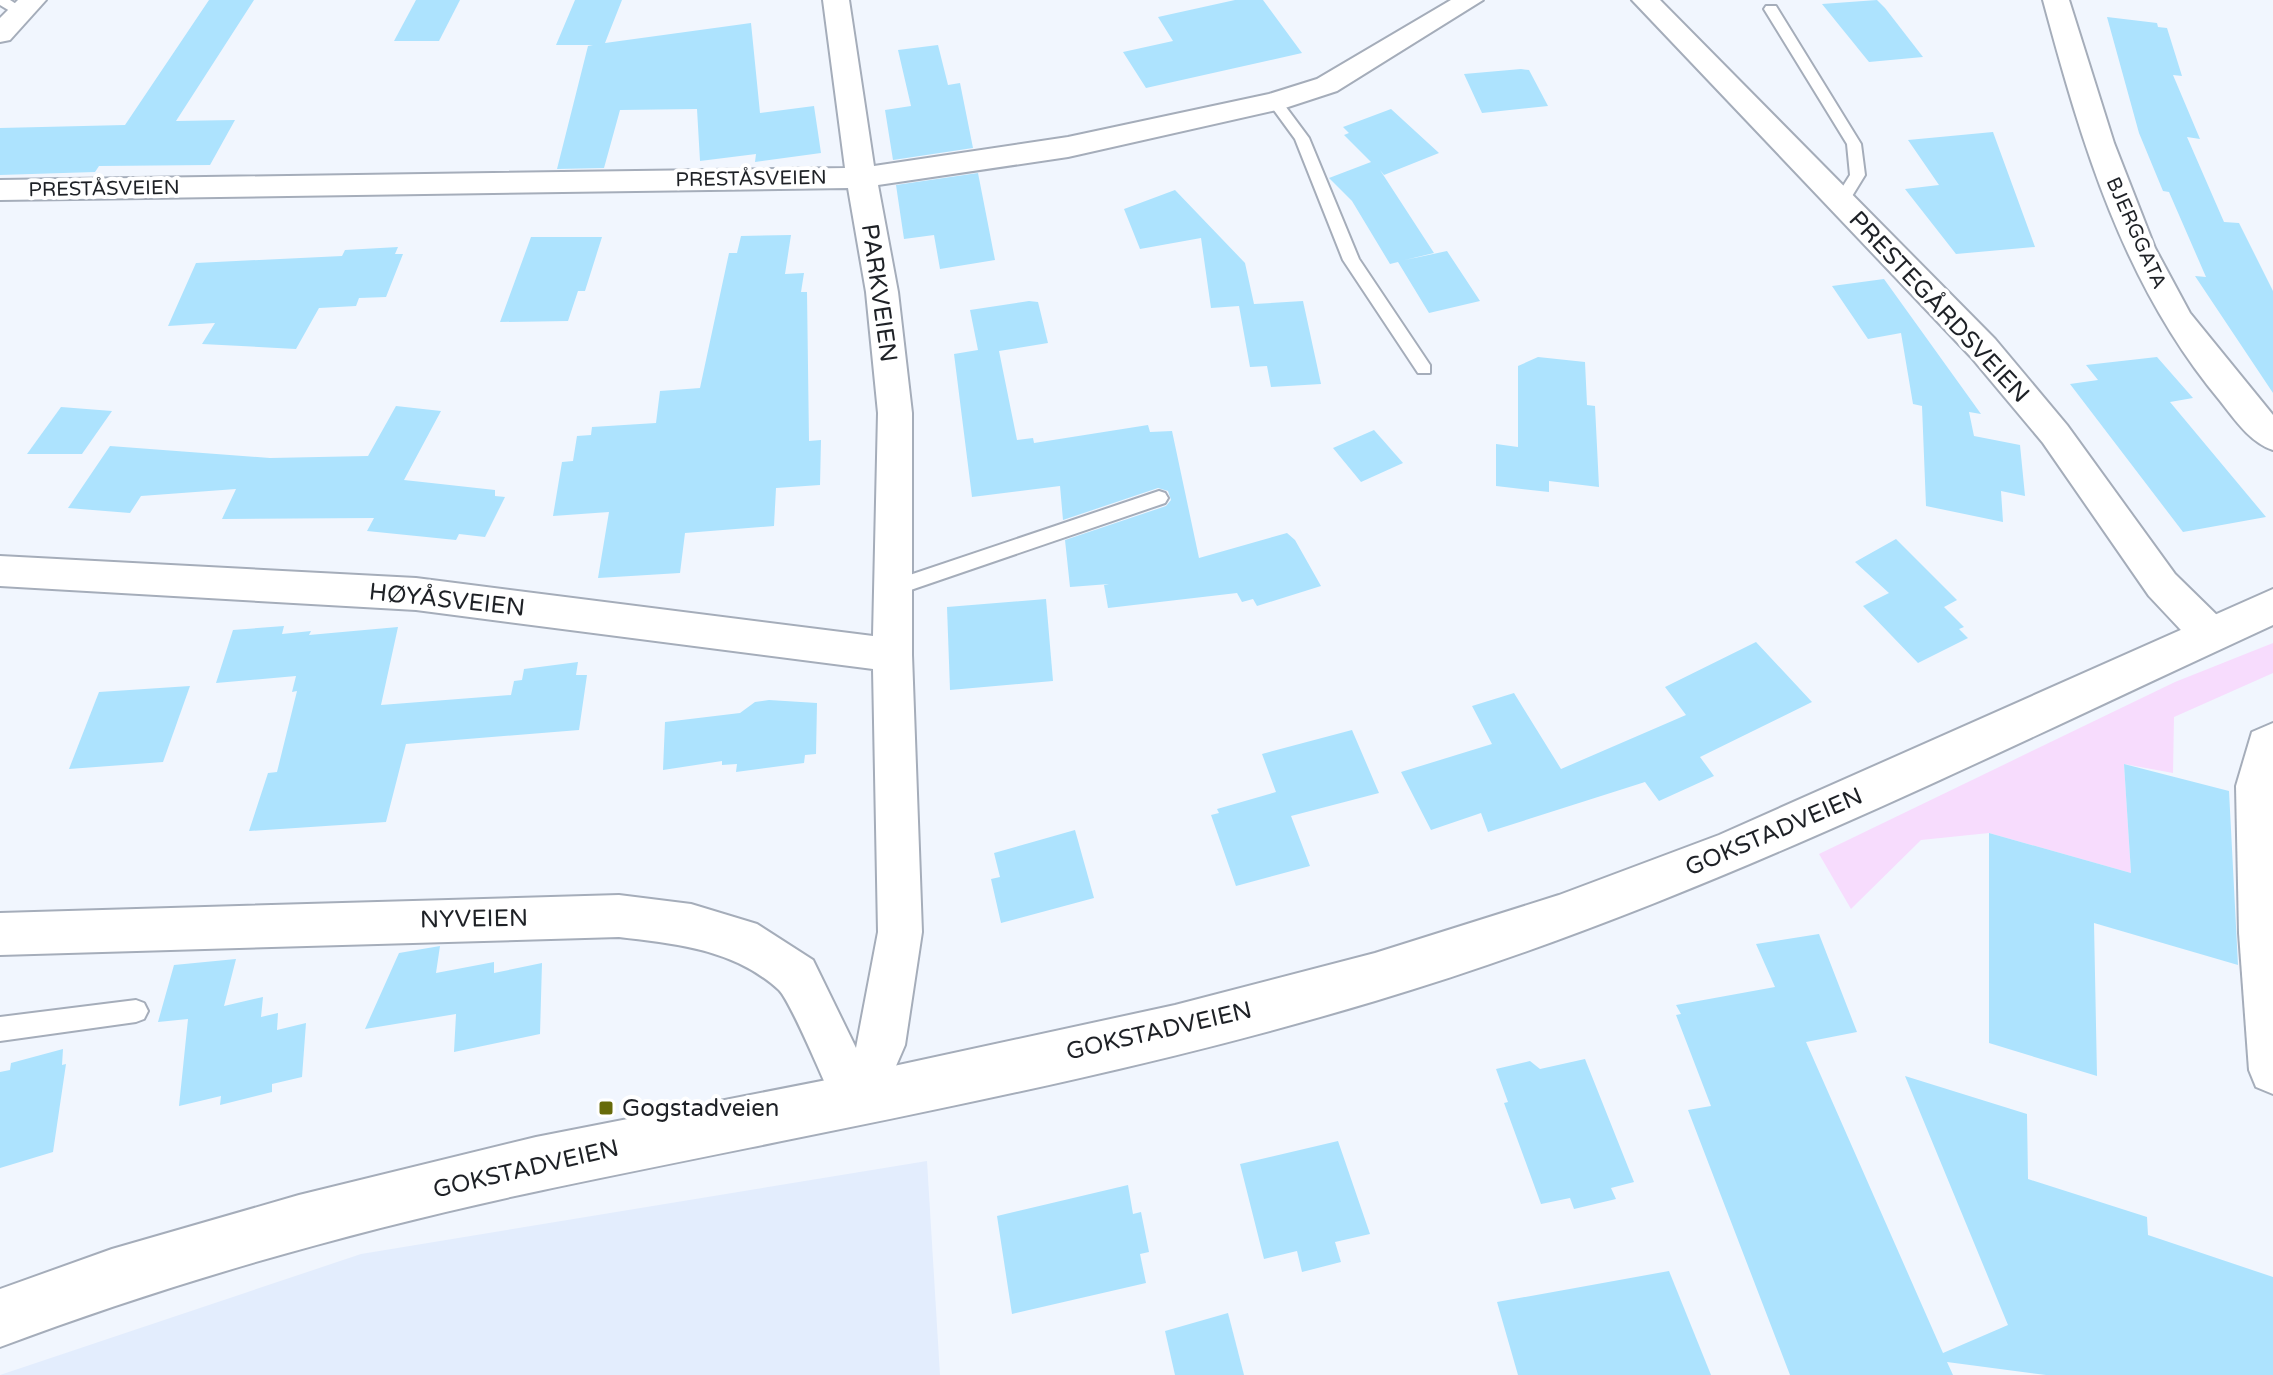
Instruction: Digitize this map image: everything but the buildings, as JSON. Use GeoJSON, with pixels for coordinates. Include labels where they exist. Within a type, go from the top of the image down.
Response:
{"type":"FeatureCollection","features":[{"type":"Feature","properties":{"kind":"main road","name":"GOKSTADVEIEN"},"geometry":{"type":"LineString","coordinates":[[0,1318],[112,1277],[299,1223],[536,1164],[857,1100],[1175,1030],[1375,977],[1559,918],[1734,851],[2273,606]]}},
{"type":"Feature","properties":{"kind":"street","name":"PARKVEIEN"},"geometry":{"type":"LineString","coordinates":[[836,0],[861,178],[882,292],[895,413],[896,587],[892,655],[900,932],[882,1045],[857,1100]]}},
{"type":"Feature","properties":{"kind":"street","name":"PRESTÅSVEIEN"},"geometry":{"type":"LineString","coordinates":[[0,190],[861,178],[1068,147],[1275,102],[1327,85],[1470,0]]}},
{"type":"Feature","properties":{"kind":"street","name":"PRESTEGÅRDSVEIEN"},"geometry":{"type":"LineString","coordinates":[[1645,0],[1983,348],[2055,434],[2162,585],[2209,633]]}},
{"type":"Feature","properties":{"kind":"street","name":"BJERGGATA"},"geometry":{"type":"LineString","coordinates":[[2056,0],[2097,145],[2156,284],[2208,360],[2273,437]]}},
{"type":"Feature","properties":{"kind":"street"},"geometry":{"type":"LineString","coordinates":[[0,34],[18,4]]}},
{"type":"Feature","properties":{"kind":"street","name":"HØYÅSVEIEN"},"geometry":{"type":"LineString","coordinates":[[0,571],[416,594],[892,655]]}},
{"type":"Feature","properties":{"kind":"street"},"geometry":{"type":"LineString","coordinates":[[2273,741],[2267,745],[2257,786],[2261,933],[2273,1070]]}},
{"type":"Feature","properties":{"kind":"street","name":"NYVEIEN"},"geometry":{"type":"LineString","coordinates":[[0,934],[619,916],[691,925],[741,939],[797,976],[857,1100]]}},
{"type":"Feature","properties":{"kind":"lane"},"geometry":{"type":"LineString","coordinates":[[1771,9],[1854,144],[1859,163],[1858,178],[1855,187],[1841,202]]}},
{"type":"Feature","properties":{"kind":"lane"},"geometry":{"type":"LineString","coordinates":[[1275,102],[1302,138],[1351,260],[1424,369]]}},
{"type":"Feature","properties":{"kind":"lane"},"geometry":{"type":"LineString","coordinates":[[896,587],[1159,498]]}},
{"type":"Feature","properties":{"kind":"lane"},"geometry":{"type":"LineString","coordinates":[[0,1029],[136,1011]]}},
{"type":"Feature","properties":{"kind":"shaded area"},"geometry":{"type":"Polygon","coordinates":[[[2273,643],[2273,673],[2174,717],[2173,773],[2124,764],[2131,873],[1989,833],[1921,840],[1851,909],[1819,854],[2175,682],[2273,643]]]}},
{"type":"Feature","properties":{"kind":"shaded area"},"geometry":{"type":"Polygon","coordinates":[[[927,1161],[940,1375],[0,1375],[361,1254],[927,1161]]]}},
{"type":"Feature","properties":{"kind":"place","name":"Gogstadveien"},"geometry":{"type":"Point","coordinates":[606,1108]}}]}
